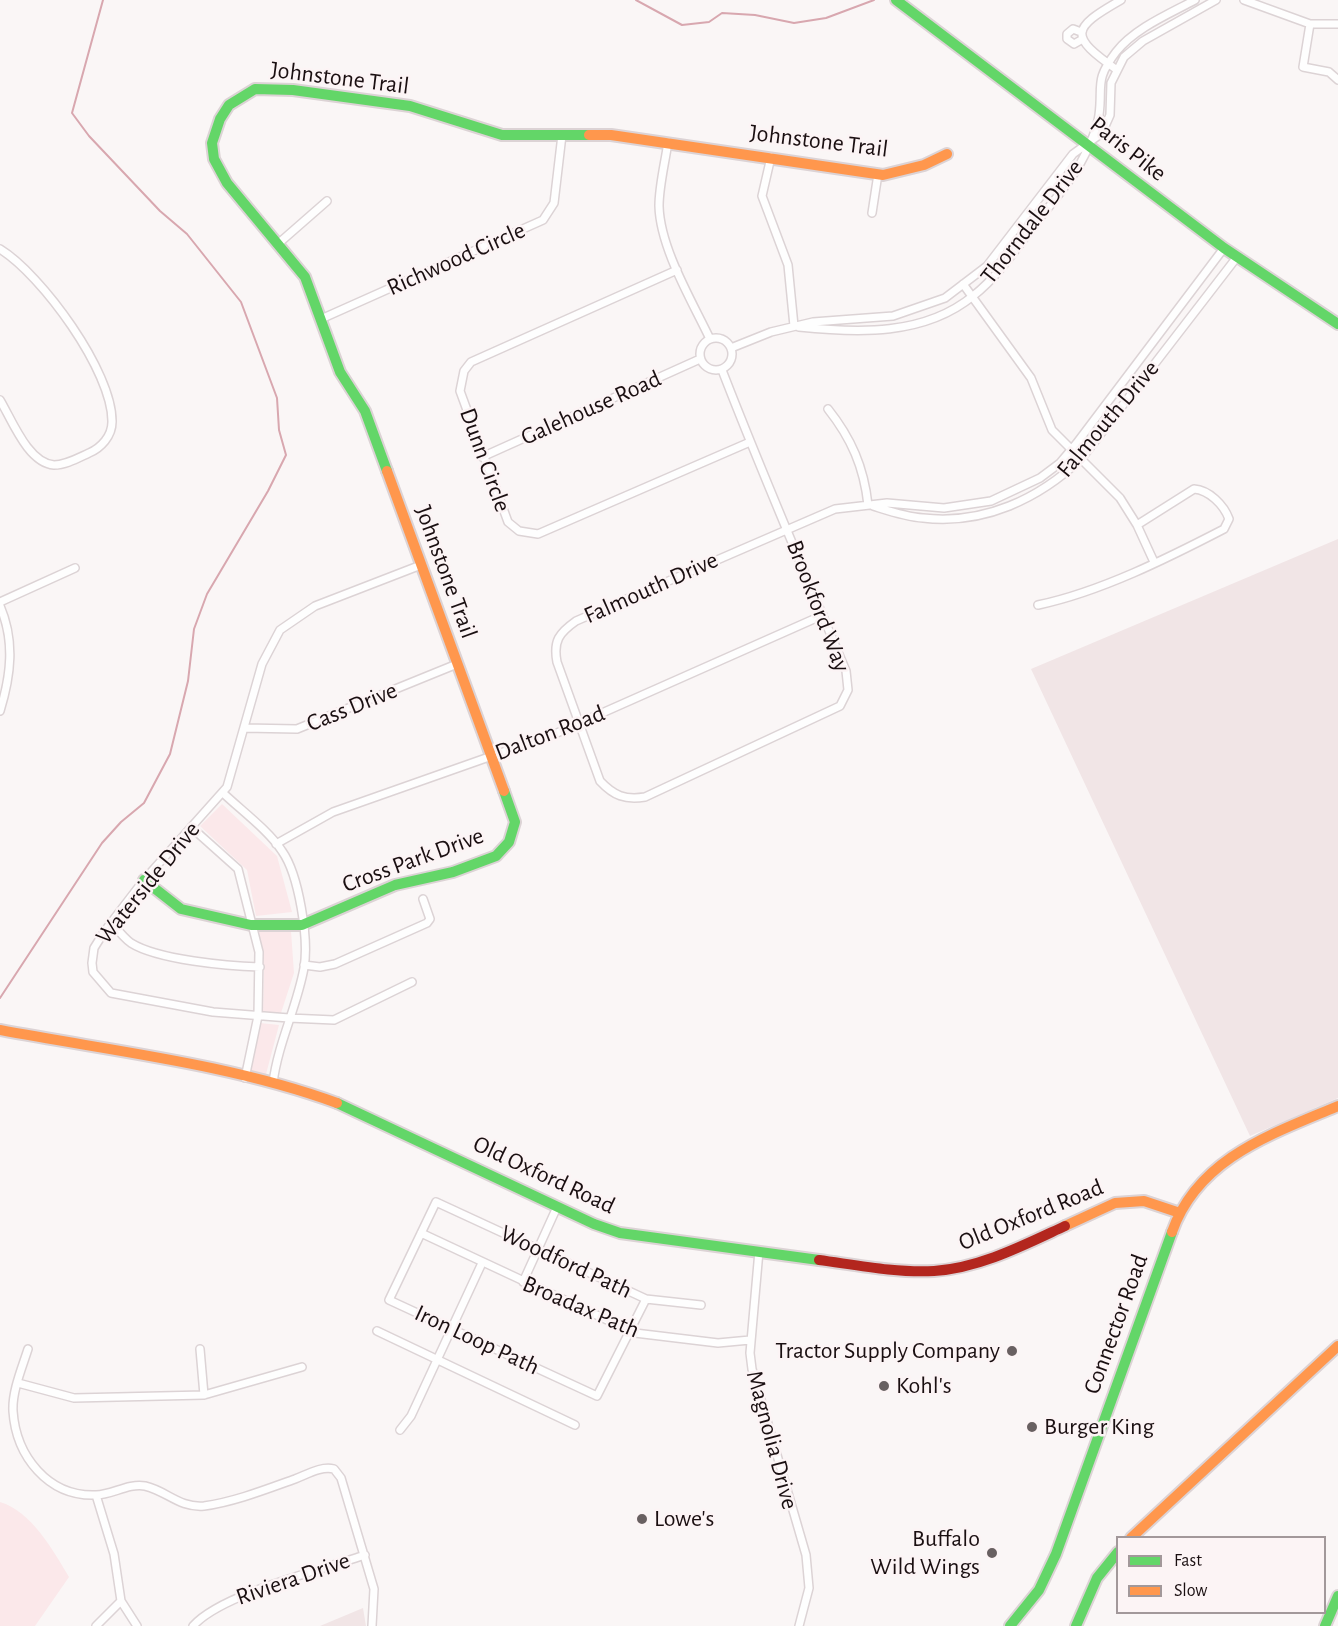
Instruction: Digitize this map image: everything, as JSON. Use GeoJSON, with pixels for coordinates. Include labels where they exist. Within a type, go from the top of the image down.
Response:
{"type":"FeatureCollection","features":[{"type":"Feature","properties":{"kind":"main road","name":"Paris Pike"},"geometry":{"type":"LineString","coordinates":[[896,0],[1224,248],[1338,324]]}},
{"type":"Feature","properties":{"kind":"main road","name":"Johnstone Trail"},"geometry":{"type":"LineString","coordinates":[[490,756],[365,411],[346,383],[305,277],[227,183],[214,159],[214,131],[229,105],[255,89],[293,90],[410,106],[502,135],[611,135],[878,174],[924,165],[947,154]]}},
{"type":"Feature","properties":{"kind":"main road","name":"Cross Park Drive"},"geometry":{"type":"LineString","coordinates":[[144,880],[181,909],[253,925],[302,925],[395,885],[419,877],[453,872],[496,856],[509,842],[515,822],[490,756]]}},
{"type":"Feature","properties":{"kind":"main road","name":"Old Oxford Road"},"geometry":{"type":"LineString","coordinates":[[0,1030],[273,1083],[349,1107],[557,1207],[620,1233],[888,1269],[934,1271],[981,1261],[1023,1246],[1115,1203],[1144,1201],[1180,1213]]}},
{"type":"Feature","properties":{"kind":"main road","name":"Connector Road"},"geometry":{"type":"LineString","coordinates":[[1010,1626],[1039,1590],[1056,1554],[1180,1213],[1198,1185],[1224,1159],[1265,1136],[1338,1106]]}},
{"type":"Feature","properties":{"kind":"main road"},"geometry":{"type":"LineString","coordinates":[[1133,1536],[1338,1346]]}},
{"type":"Feature","properties":{"kind":"main road"},"geometry":{"type":"LineString","coordinates":[[1076,1626],[1097,1578],[1116,1554]]}},
{"type":"Feature","properties":{"kind":"main road"},"geometry":{"type":"LineString","coordinates":[[1325,1626],[1338,1596]]}},
{"type":"Feature","properties":{"kind":"street"},"geometry":{"type":"LineString","coordinates":[[1117,70],[1092,53],[1081,36],[1089,19],[1121,0]]}},
{"type":"Feature","properties":{"kind":"street"},"geometry":{"type":"LineString","coordinates":[[1088,145],[1099,117],[1098,90],[1108,63],[1133,35],[1195,0]]}},
{"type":"Feature","properties":{"kind":"street"},"geometry":{"type":"LineString","coordinates":[[1088,145],[1102,133],[1108,122],[1111,82],[1124,57],[1143,41],[1216,0]]}},
{"type":"Feature","properties":{"kind":"street"},"geometry":{"type":"LineString","coordinates":[[1244,0],[1310,24],[1338,24]]}},
{"type":"Feature","properties":{"kind":"street"},"geometry":{"type":"LineString","coordinates":[[1310,24],[1303,67],[1329,72],[1338,80]]}},
{"type":"Feature","properties":{"kind":"street","name":"Richwood Circle"},"geometry":{"type":"LineString","coordinates":[[321,319],[543,220],[555,203],[562,135]]}},
{"type":"Feature","properties":{"kind":"street"},"geometry":{"type":"LineString","coordinates":[[668,142],[659,206],[663,230],[677,270],[710,339]]}},
{"type":"Feature","properties":{"kind":"street","name":"Thorndale Drive"},"geometry":{"type":"LineString","coordinates":[[731,348],[771,332],[794,326],[831,320],[887,317],[930,305],[987,266],[1073,154],[1088,145]]}},
{"type":"Feature","properties":{"kind":"street","name":"Thorndale Drive"},"geometry":{"type":"LineString","coordinates":[[794,326],[867,332],[888,330],[925,320],[972,297],[1007,262],[1081,162],[1088,145]]}},
{"type":"Feature","properties":{"kind":"street"},"geometry":{"type":"LineString","coordinates":[[771,157],[762,196],[788,265],[794,326]]}},
{"type":"Feature","properties":{"kind":"street"},"geometry":{"type":"LineString","coordinates":[[872,213],[878,174]]}},
{"type":"Feature","properties":{"kind":"street"},"geometry":{"type":"LineString","coordinates":[[279,243],[327,201]]}},
{"type":"Feature","properties":{"kind":"street","name":"Falmouth Drive"},"geometry":{"type":"LineString","coordinates":[[579,723],[554,646],[562,631],[576,621],[835,509],[903,503],[944,508],[991,501],[1040,478],[1060,463],[1071,450],[1224,248]]}},
{"type":"Feature","properties":{"kind":"street"},"geometry":{"type":"LineString","coordinates":[[0,249],[61,309],[96,367],[111,409],[112,424],[104,443],[93,452],[66,463],[53,465],[33,454],[0,400]]}},
{"type":"Feature","properties":{"kind":"street","name":"Falmouth Drive"},"geometry":{"type":"LineString","coordinates":[[868,505],[921,518],[951,520],[975,517],[1004,509],[1037,494],[1059,480],[1082,458],[1237,257]]}},
{"type":"Feature","properties":{"kind":"street","name":"Dunn Circle"},"geometry":{"type":"LineString","coordinates":[[677,270],[471,362],[464,371],[459,391],[508,522],[519,531],[538,534],[750,442]]}},
{"type":"Feature","properties":{"kind":"street"},"geometry":{"type":"LineString","coordinates":[[963,284],[1031,378],[1052,430],[1120,498],[1137,525],[1154,562]]}},
{"type":"Feature","properties":{"kind":"street"},"geometry":{"type":"LineString","coordinates":[[887,317],[888,330]]}},
{"type":"Feature","properties":{"kind":"street"},"geometry":{"type":"LineString","coordinates":[[710,339],[726,341],[731,348],[732,358],[722,370],[713,371],[705,367],[700,359],[701,347],[710,339]]}},
{"type":"Feature","properties":{"kind":"street","name":"Galehouse Road"},"geometry":{"type":"LineString","coordinates":[[482,457],[700,359]]}},
{"type":"Feature","properties":{"kind":"street","name":"Brookford Way"},"geometry":{"type":"LineString","coordinates":[[579,723],[600,781],[622,798],[645,797],[840,706],[848,690],[846,671],[722,370]]}},
{"type":"Feature","properties":{"kind":"street"},"geometry":{"type":"LineString","coordinates":[[828,409],[852,443],[866,485],[868,505]]}},
{"type":"Feature","properties":{"kind":"street"},"geometry":{"type":"LineString","coordinates":[[1038,605],[1072,598],[1224,529],[1228,524],[1227,514],[1208,493],[1194,489],[1137,525]]}},
{"type":"Feature","properties":{"kind":"street","name":"Waterside Drive"},"geometry":{"type":"LineString","coordinates":[[412,982],[334,1020],[289,1018],[213,1012],[111,993],[93,972],[92,963],[94,948],[111,922],[144,880],[224,793],[262,664],[280,630],[315,606],[421,565]]}},
{"type":"Feature","properties":{"kind":"street"},"geometry":{"type":"LineString","coordinates":[[0,711],[12,654],[7,623],[0,604],[75,568]]}},
{"type":"Feature","properties":{"kind":"street","name":"Dalton Road"},"geometry":{"type":"LineString","coordinates":[[276,844],[333,812],[579,723],[823,615]]}},
{"type":"Feature","properties":{"kind":"street","name":"Cass Drive"},"geometry":{"type":"LineString","coordinates":[[244,728],[297,729],[457,664]]}},
{"type":"Feature","properties":{"kind":"street"},"geometry":{"type":"LineString","coordinates":[[224,793],[276,844],[288,860],[293,874],[302,925],[304,965],[273,1083]]}},
{"type":"Feature","properties":{"kind":"street"},"geometry":{"type":"LineString","coordinates":[[191,827],[238,869],[253,925],[260,967],[258,1016],[245,1078]]}},
{"type":"Feature","properties":{"kind":"street"},"geometry":{"type":"LineString","coordinates":[[304,965],[320,967],[335,964],[427,923],[430,919],[429,911],[423,899]]}},
{"type":"Feature","properties":{"kind":"street"},"geometry":{"type":"LineString","coordinates":[[111,922],[131,942],[145,948],[220,966],[260,967]]}},
{"type":"Feature","properties":{"kind":"street","name":"Iron Loop Path"},"geometry":{"type":"LineString","coordinates":[[436,1202],[389,1300],[597,1396],[630,1331]]}},
{"type":"Feature","properties":{"kind":"street","name":"Woodford Path"},"geometry":{"type":"LineString","coordinates":[[436,1202],[646,1299],[701,1305]]}},
{"type":"Feature","properties":{"kind":"street"},"geometry":{"type":"LineString","coordinates":[[523,1282],[557,1207]]}},
{"type":"Feature","properties":{"kind":"street","name":"Broadax Path"},"geometry":{"type":"LineString","coordinates":[[421,1233],[630,1331],[690,1341],[731,1343],[750,1340]]}},
{"type":"Feature","properties":{"kind":"street","name":"Magnolia Drive"},"geometry":{"type":"LineString","coordinates":[[759,1251],[750,1340],[752,1369],[806,1556],[809,1588],[799,1626]]}},
{"type":"Feature","properties":{"kind":"street"},"geometry":{"type":"LineString","coordinates":[[400,1430],[411,1416],[482,1263]]}},
{"type":"Feature","properties":{"kind":"street"},"geometry":{"type":"LineString","coordinates":[[630,1331],[646,1299]]}},
{"type":"Feature","properties":{"kind":"street"},"geometry":{"type":"LineString","coordinates":[[377,1332],[575,1425]]}},
{"type":"Feature","properties":{"kind":"street"},"geometry":{"type":"LineString","coordinates":[[28,1349],[13,1409],[23,1447],[34,1469],[50,1484],[63,1491],[96,1496],[143,1486],[184,1505],[203,1506],[262,1490],[323,1468],[334,1469],[341,1478],[346,1502],[365,1555],[374,1589],[372,1626]]}},
{"type":"Feature","properties":{"kind":"street"},"geometry":{"type":"LineString","coordinates":[[200,1349],[204,1395]]}},
{"type":"Feature","properties":{"kind":"street"},"geometry":{"type":"LineString","coordinates":[[18,1383],[74,1398],[204,1395],[302,1367]]}},
{"type":"Feature","properties":{"kind":"street"},"geometry":{"type":"LineString","coordinates":[[96,1496],[114,1554],[121,1601],[137,1626]]}},
{"type":"Feature","properties":{"kind":"street","name":"Riviera Drive"},"geometry":{"type":"LineString","coordinates":[[193,1626],[225,1602],[365,1555]]}},
{"type":"Feature","properties":{"kind":"street"},"geometry":{"type":"LineString","coordinates":[[96,1626],[121,1601]]}},
{"type":"Feature","properties":{"kind":"shaded area"},"geometry":{"type":"Polygon","coordinates":[[[1338,539],[1338,1098],[1250,1136],[1031,669],[1338,539]]]}},
{"type":"Feature","properties":{"kind":"shaded area"},"geometry":{"type":"Polygon","coordinates":[[[222,804],[277,856],[292,912],[256,916],[247,870],[200,826],[222,804]]]}},
{"type":"Feature","properties":{"kind":"shaded area"},"geometry":{"type":"Polygon","coordinates":[[[291,931],[294,973],[281,1013],[263,1013],[264,968],[259,932],[291,931]]]}},
{"type":"Feature","properties":{"kind":"shaded area"},"geometry":{"type":"Polygon","coordinates":[[[260,1023],[279,1025],[265,1078],[249,1075],[260,1023]]]}},
{"type":"Feature","properties":{"kind":"shaded area"},"geometry":{"type":"Polygon","coordinates":[[[0,1502],[22,1514],[31,1523],[48,1544],[69,1577],[35,1626],[0,1626],[0,1502]]]}},
{"type":"Feature","properties":{"kind":"shaded area"},"geometry":{"type":"Polygon","coordinates":[[[363,1608],[366,1626],[320,1626],[363,1608]]]}},
{"type":"Feature","properties":{"kind":"waterway"},"geometry":{"type":"LineString","coordinates":[[0,998],[102,843],[121,822],[144,803],[170,754],[188,681],[194,629],[207,594],[268,491],[286,455],[279,430],[277,398],[241,302],[187,234],[160,211],[89,136],[72,113],[103,0]]}},
{"type":"Feature","properties":{"kind":"waterway"},"geometry":{"type":"LineString","coordinates":[[636,0],[682,25],[709,22],[722,13],[755,15],[794,23],[826,18],[874,0]]}},
{"type":"Feature","properties":{"kind":"traffic: fast"},"geometry":{"type":"LineString","coordinates":[[896,0],[1224,248],[1338,324]]}},
{"type":"Feature","properties":{"kind":"traffic: fast"},"geometry":{"type":"LineString","coordinates":[[387,471],[365,411],[340,372],[305,277],[227,183],[214,159],[212,143],[220,119],[229,105],[255,89],[293,90],[410,106],[502,135],[589,135]]}},
{"type":"Feature","properties":{"kind":"traffic: fast"},"geometry":{"type":"LineString","coordinates":[[144,880],[181,909],[251,925],[302,925],[395,885],[453,872],[496,856],[509,842],[515,822],[504,791]]}},
{"type":"Feature","properties":{"kind":"traffic: fast"},"geometry":{"type":"LineString","coordinates":[[337,1103],[594,1224],[620,1233],[819,1260]]}},
{"type":"Feature","properties":{"kind":"traffic: fast"},"geometry":{"type":"LineString","coordinates":[[1010,1626],[1039,1590],[1056,1554],[1172,1232]]}},
{"type":"Feature","properties":{"kind":"traffic: fast"},"geometry":{"type":"LineString","coordinates":[[1076,1626],[1097,1578],[1116,1554]]}},
{"type":"Feature","properties":{"kind":"traffic: fast"},"geometry":{"type":"LineString","coordinates":[[1325,1626],[1338,1596]]}},
{"type":"Feature","properties":{"kind":"traffic: slow"},"geometry":{"type":"LineString","coordinates":[[589,135],[611,135],[883,175],[924,165],[947,154]]}},
{"type":"Feature","properties":{"kind":"traffic: slow"},"geometry":{"type":"LineString","coordinates":[[387,471],[504,791]]}},
{"type":"Feature","properties":{"kind":"traffic: slow"},"geometry":{"type":"LineString","coordinates":[[0,1030],[213,1068],[337,1103]]}},
{"type":"Feature","properties":{"kind":"traffic: slow"},"geometry":{"type":"LineString","coordinates":[[1172,1232],[1184,1206],[1200,1185],[1219,1167],[1263,1139],[1338,1106]]}},
{"type":"Feature","properties":{"kind":"traffic: slow"},"geometry":{"type":"LineString","coordinates":[[1065,1226],[1115,1203],[1144,1201],[1180,1213]]}},
{"type":"Feature","properties":{"kind":"traffic: slow"},"geometry":{"type":"LineString","coordinates":[[1133,1536],[1338,1346]]}},
{"type":"Feature","properties":{"kind":"traffic: jam"},"geometry":{"type":"LineString","coordinates":[[819,1260],[905,1271],[951,1269],[1001,1254],[1065,1226]]}},
{"type":"Feature","properties":{"kind":"place","name":"Tractor Supply Company"},"geometry":{"type":"Point","coordinates":[1012,1351]}},
{"type":"Feature","properties":{"kind":"place","name":"Kohl's"},"geometry":{"type":"Point","coordinates":[884,1386]}},
{"type":"Feature","properties":{"kind":"place","name":"Burger King"},"geometry":{"type":"Point","coordinates":[1032,1427]}},
{"type":"Feature","properties":{"kind":"place","name":"Lowe's"},"geometry":{"type":"Point","coordinates":[642,1519]}},
{"type":"Feature","properties":{"kind":"place","name":"Buffalo Wild Wings"},"geometry":{"type":"Point","coordinates":[992,1553]}}]}
